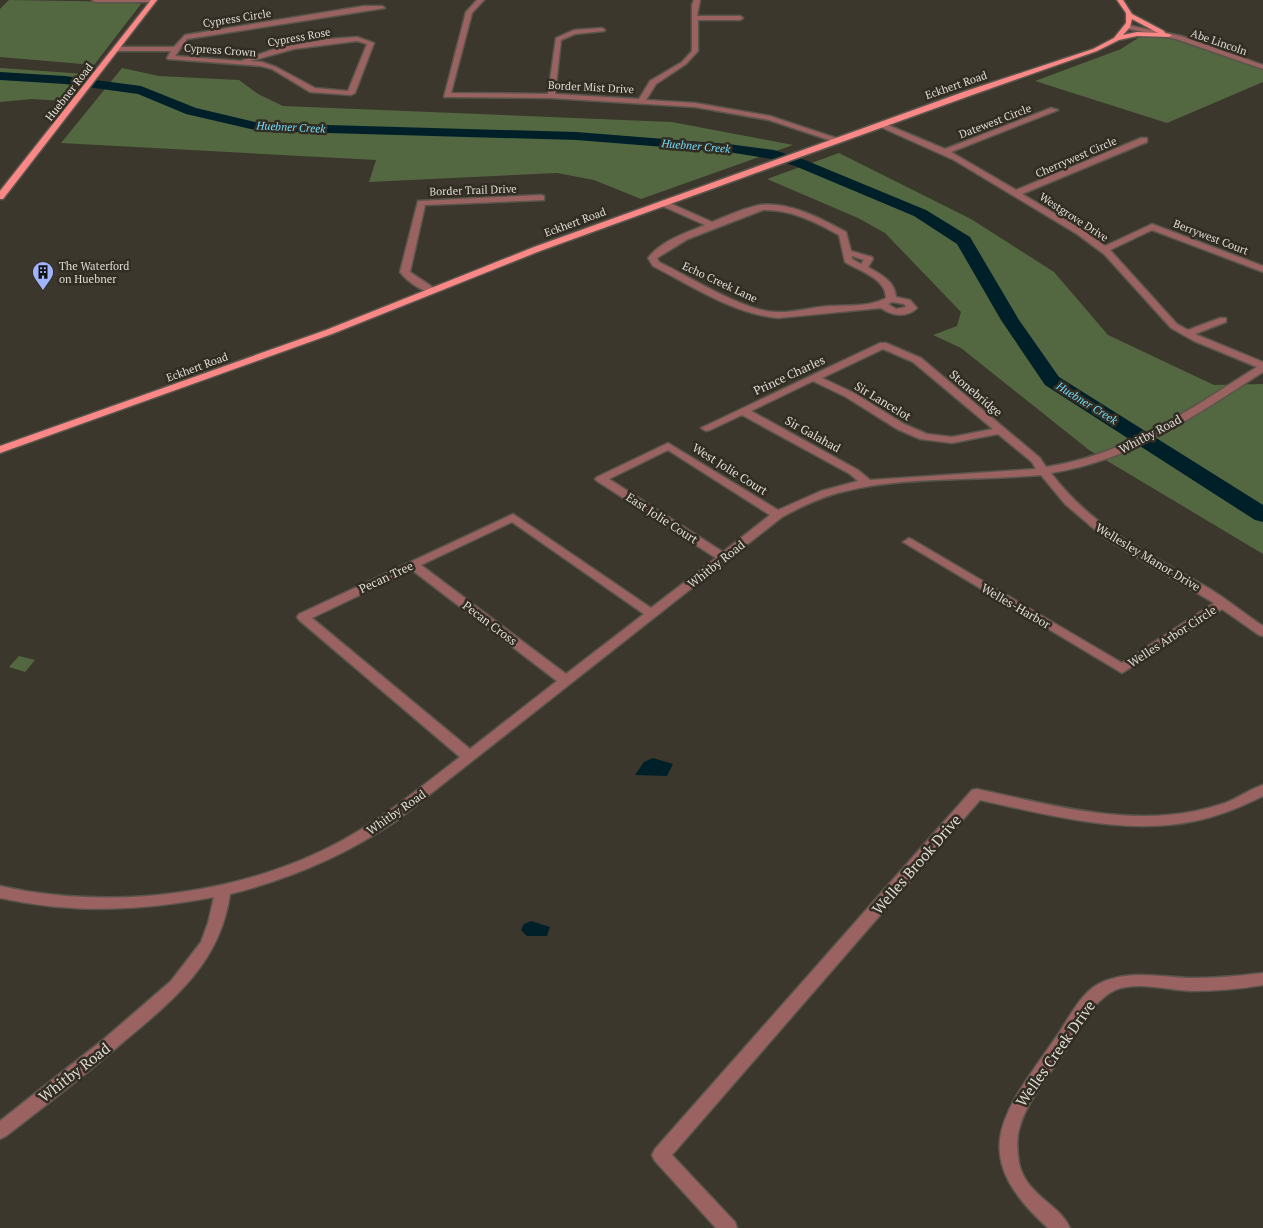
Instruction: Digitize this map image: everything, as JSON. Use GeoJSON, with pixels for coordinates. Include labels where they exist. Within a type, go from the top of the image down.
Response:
{"type":"FeatureCollection","features":[{"type":"Feature","properties":{"kind":"main road","name":"Huebner Road"},"geometry":{"type":"LineString","coordinates":[[0,197],[154,0]]}},
{"type":"Feature","properties":{"kind":"main road"},"geometry":{"type":"LineString","coordinates":[[1120,0],[1129,15],[1169,35]]}},
{"type":"Feature","properties":{"kind":"main road","name":"Eckhert Road"},"geometry":{"type":"LineString","coordinates":[[0,450],[329,332],[432,290],[663,203],[1095,50],[1118,38],[1127,27],[1129,15]]}},
{"type":"Feature","properties":{"kind":"main road"},"geometry":{"type":"LineString","coordinates":[[1118,38],[1145,34],[1169,35]]}},
{"type":"Feature","properties":{"kind":"street"},"geometry":{"type":"LineString","coordinates":[[95,0],[154,0]]}},
{"type":"Feature","properties":{"kind":"street","name":"Border Mist Drive"},"geometry":{"type":"LineString","coordinates":[[481,0],[469,12],[447,95],[551,96],[695,104],[734,110],[788,123],[838,140]]}},
{"type":"Feature","properties":{"kind":"street"},"geometry":{"type":"LineString","coordinates":[[642,101],[653,82],[684,63],[696,51],[694,7],[696,0]]}},
{"type":"Feature","properties":{"kind":"street","name":"Cypress Circle"},"geometry":{"type":"LineString","coordinates":[[178,47],[184,37],[364,8],[382,8]]}},
{"type":"Feature","properties":{"kind":"street"},"geometry":{"type":"LineString","coordinates":[[695,18],[740,18]]}},
{"type":"Feature","properties":{"kind":"street","name":"Abe Lincoln"},"geometry":{"type":"LineString","coordinates":[[1127,27],[1169,35],[1263,67]]}},
{"type":"Feature","properties":{"kind":"street"},"geometry":{"type":"LineString","coordinates":[[551,96],[558,39],[574,32],[602,30]]}},
{"type":"Feature","properties":{"kind":"street","name":"Cypress Rose"},"geometry":{"type":"LineString","coordinates":[[242,63],[250,57],[266,52],[342,39],[369,42],[371,46],[351,93]]}},
{"type":"Feature","properties":{"kind":"street"},"geometry":{"type":"LineString","coordinates":[[118,47],[178,47]]}},
{"type":"Feature","properties":{"kind":"street","name":"Cypress Crown"},"geometry":{"type":"LineString","coordinates":[[178,47],[170,58],[270,66],[313,90],[351,93]]}},
{"type":"Feature","properties":{"kind":"street"},"geometry":{"type":"LineString","coordinates":[[734,110],[743,103]]}},
{"type":"Feature","properties":{"kind":"street","name":"Datewest Circle"},"geometry":{"type":"LineString","coordinates":[[945,152],[1054,110]]}},
{"type":"Feature","properties":{"kind":"street","name":"Westgrove Drive"},"geometry":{"type":"LineString","coordinates":[[880,125],[945,152],[1080,232],[1104,250],[1132,278],[1174,326],[1187,334],[1263,367]]}},
{"type":"Feature","properties":{"kind":"street","name":"Cherrywest Circle"},"geometry":{"type":"LineString","coordinates":[[1016,193],[1144,140]]}},
{"type":"Feature","properties":{"kind":"street","name":"Border Trail Drive"},"geometry":{"type":"LineString","coordinates":[[432,290],[409,277],[405,272],[421,203],[541,198]]}},
{"type":"Feature","properties":{"kind":"street"},"geometry":{"type":"LineString","coordinates":[[663,203],[713,226]]}},
{"type":"Feature","properties":{"kind":"street","name":"Echo Creek Lane"},"geometry":{"type":"LineString","coordinates":[[759,208],[782,208],[843,234],[848,260],[876,276],[886,284],[892,295],[887,302],[778,315],[767,314],[736,304],[653,261],[654,255],[669,245],[713,226],[759,208]]}},
{"type":"Feature","properties":{"kind":"street","name":"Berrywest Court"},"geometry":{"type":"LineString","coordinates":[[1104,250],[1152,227],[1263,268]]}},
{"type":"Feature","properties":{"kind":"street"},"geometry":{"type":"LineString","coordinates":[[1187,334],[1223,320]]}},
{"type":"Feature","properties":{"kind":"street","name":"Prince Charles"},"geometry":{"type":"LineString","coordinates":[[706,428],[883,346]]}},
{"type":"Feature","properties":{"kind":"street","name":"Stonebridge"},"geometry":{"type":"LineString","coordinates":[[883,346],[917,360],[1036,460],[1043,472]]}},
{"type":"Feature","properties":{"kind":"street","name":"Whitby Road"},"geometry":{"type":"LineString","coordinates":[[0,892],[64,902],[92,904],[168,898],[223,889],[267,878],[303,865],[360,838],[400,812],[778,515],[796,505],[824,494],[868,484],[1043,472],[1070,467],[1113,454],[1145,440],[1263,367]]}},
{"type":"Feature","properties":{"kind":"street","name":"Sir Lancelot"},"geometry":{"type":"LineString","coordinates":[[814,378],[854,398],[892,423],[920,435],[952,440],[1001,430]]}},
{"type":"Feature","properties":{"kind":"street","name":"Sir Galahad"},"geometry":{"type":"LineString","coordinates":[[744,411],[854,472],[868,484]]}},
{"type":"Feature","properties":{"kind":"street","name":"East Jolie Court"},"geometry":{"type":"LineString","coordinates":[[668,446],[601,479],[724,558]]}},
{"type":"Feature","properties":{"kind":"street","name":"West Jolie Court"},"geometry":{"type":"LineString","coordinates":[[668,446],[778,515]]}},
{"type":"Feature","properties":{"kind":"street","name":"Wellesley Manor Drive"},"geometry":{"type":"LineString","coordinates":[[1043,472],[1096,527],[1222,603],[1263,632]]}},
{"type":"Feature","properties":{"kind":"street","name":"Pecan Tree"},"geometry":{"type":"LineString","coordinates":[[470,757],[303,617],[513,517],[652,614]]}},
{"type":"Feature","properties":{"kind":"street","name":"Welles-Harbor"},"geometry":{"type":"LineString","coordinates":[[909,542],[1122,669]]}},
{"type":"Feature","properties":{"kind":"street","name":"Pecan Cross"},"geometry":{"type":"LineString","coordinates":[[413,565],[566,681]]}},
{"type":"Feature","properties":{"kind":"street","name":"Welles Arbor Circle"},"geometry":{"type":"LineString","coordinates":[[1122,669],[1222,603]]}},
{"type":"Feature","properties":{"kind":"street","name":"Welles Brook Drive"},"geometry":{"type":"LineString","coordinates":[[728,1228],[661,1155],[977,794],[1095,818],[1147,821],[1173,819],[1219,810],[1263,790]]}},
{"type":"Feature","properties":{"kind":"street","name":"Whitby Road"},"geometry":{"type":"LineString","coordinates":[[0,1131],[131,1026],[163,998],[190,970],[212,936],[219,915],[223,889]]}},
{"type":"Feature","properties":{"kind":"street","name":"Welles Creek Drive"},"geometry":{"type":"LineString","coordinates":[[1061,1228],[1019,1185],[1009,1162],[1007,1145],[1014,1114],[1098,992],[1108,986],[1127,981],[1188,984],[1263,980]]}},
{"type":"Feature","properties":{"kind":"green space"},"geometry":{"type":"Polygon","coordinates":[[[9,0],[135,2],[141,4],[94,65],[0,57],[0,9],[9,0]]]}},
{"type":"Feature","properties":{"kind":"green space"},"geometry":{"type":"Polygon","coordinates":[[[1144,36],[1163,36],[1263,70],[1263,82],[1167,123],[1035,81],[1121,49],[1144,36]]]}},
{"type":"Feature","properties":{"kind":"green space"},"geometry":{"type":"Polygon","coordinates":[[[0,68],[86,74],[63,101],[32,99],[0,102],[0,68]]]}},
{"type":"Feature","properties":{"kind":"green space"},"geometry":{"type":"Polygon","coordinates":[[[122,68],[159,76],[239,80],[258,94],[283,106],[672,122],[793,145],[641,199],[594,180],[557,173],[369,182],[376,160],[61,143],[122,68]]]}},
{"type":"Feature","properties":{"kind":"green space"},"geometry":{"type":"Polygon","coordinates":[[[839,153],[971,219],[1054,272],[1108,335],[1214,385],[1263,384],[1263,554],[1089,450],[961,348],[933,335],[957,326],[961,312],[885,233],[858,218],[767,179],[839,153]]]}},
{"type":"Feature","properties":{"kind":"green space"},"geometry":{"type":"Polygon","coordinates":[[[19,656],[35,660],[25,672],[9,667],[19,656]]]}},
{"type":"Feature","properties":{"kind":"water"},"geometry":{"type":"Polygon","coordinates":[[[653,758],[673,764],[667,776],[635,775],[644,762],[653,758]]]}},
{"type":"Feature","properties":{"kind":"water"},"geometry":{"type":"Polygon","coordinates":[[[531,921],[550,927],[547,936],[527,936],[521,930],[524,924],[531,921]]]}},
{"type":"Feature","properties":{"kind":"waterway","name":"Huebner Creek"},"geometry":{"type":"LineString","coordinates":[[0,76],[65,80],[141,90],[191,111],[259,127],[576,136],[728,148],[774,155],[800,163],[920,213],[964,241],[1010,320],[1052,381],[1263,515]]}},
{"type":"Feature","properties":{"kind":"place","name":"The Waterford on Huebner"},"geometry":{"type":"Point","coordinates":[43,291]}}]}
